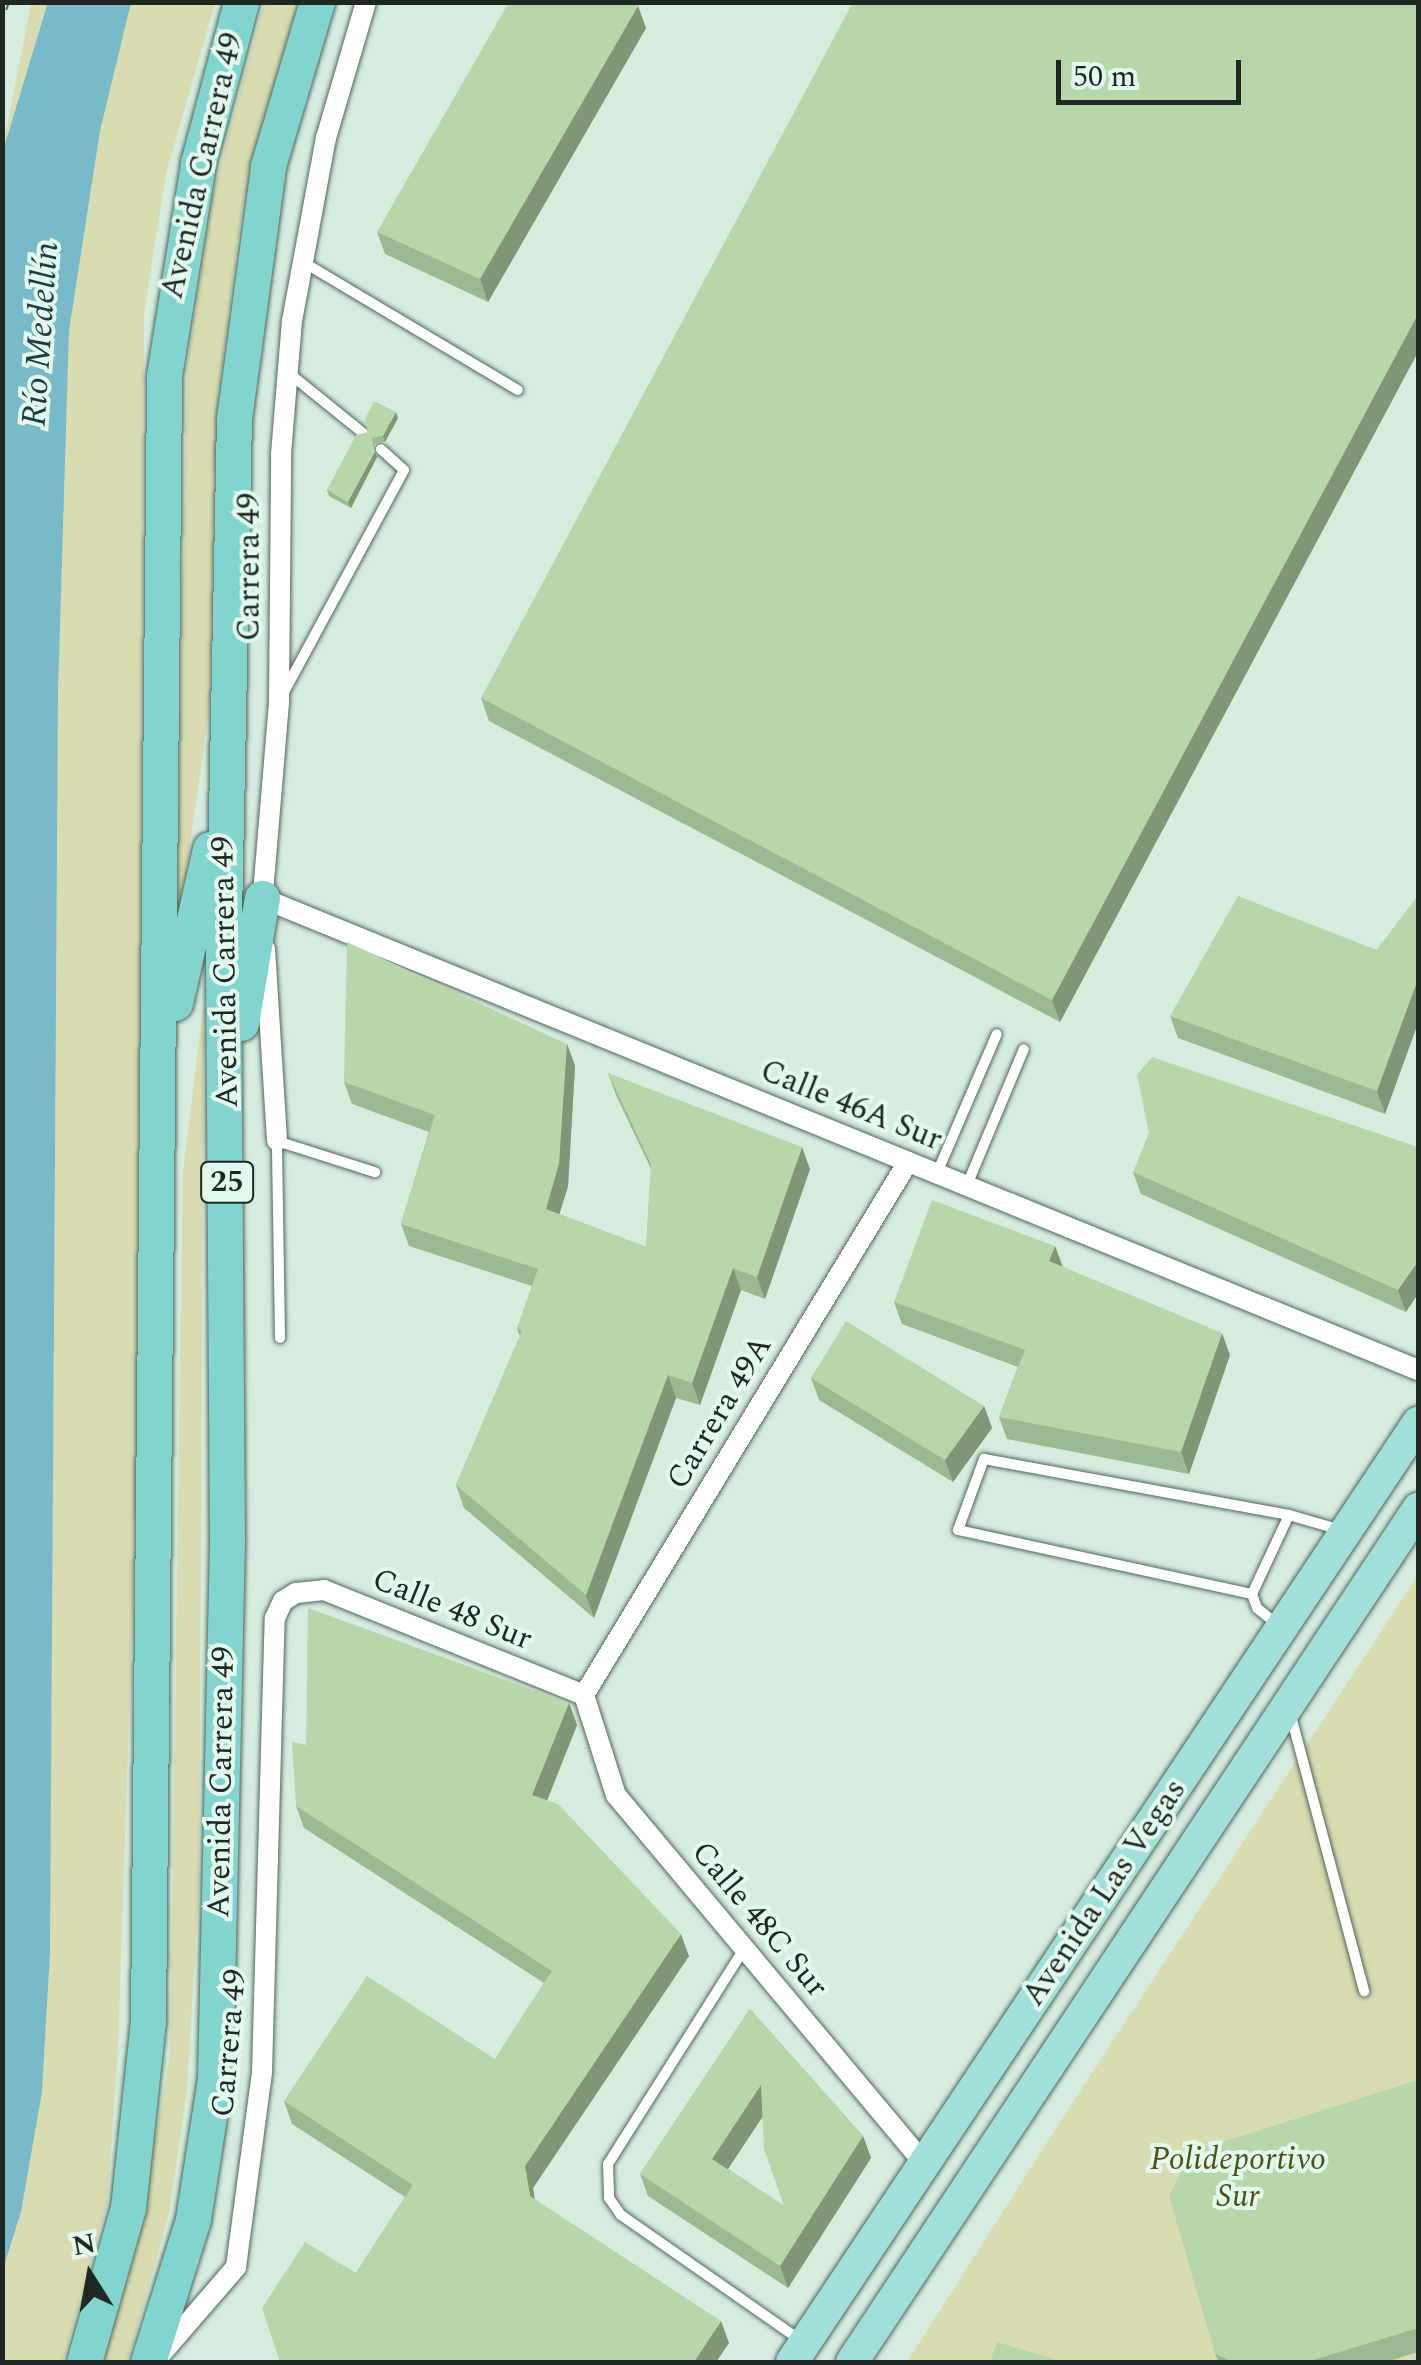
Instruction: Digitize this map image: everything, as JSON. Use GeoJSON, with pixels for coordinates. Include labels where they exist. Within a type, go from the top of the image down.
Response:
{"type":"FeatureCollection","features":[{"type":"Feature","properties":{"kind":"highway","name":"Avenida Carrera 49"},"geometry":{"type":"LineString","coordinates":[[84,2362],[128,2208],[148,2021],[161,1067],[164,376],[198,163],[241,2]]}},
{"type":"Feature","properties":{"kind":"highway","name":"Avenida Carrera 49"},"geometry":{"type":"LineString","coordinates":[[151,2362],[194,2219],[215,2079],[227,1540],[225,781],[241,349],[268,166],[317,2]]}},
{"type":"Feature","properties":{"kind":"highway"},"geometry":{"type":"LineString","coordinates":[[161,1067],[225,781]]}},
{"type":"Feature","properties":{"kind":"highway"},"geometry":{"type":"LineString","coordinates":[[228,1103],[262,898]]}},
{"type":"Feature","properties":{"kind":"main road","name":"Avenida Las Vegas"},"geometry":{"type":"LineString","coordinates":[[798,2353],[1418,1423]]}},
{"type":"Feature","properties":{"kind":"main road","name":"Avenida Las Vegas"},"geometry":{"type":"LineString","coordinates":[[852,2362],[1418,1509]]}},
{"type":"Feature","properties":{"kind":"street","name":"Carrera 49"},"geometry":{"type":"LineString","coordinates":[[277,1141],[262,898],[279,702],[286,370],[326,138],[366,2]]}},
{"type":"Feature","properties":{"kind":"street","name":"Calle 46A Sur"},"geometry":{"type":"LineString","coordinates":[[262,898],[1418,1370]]}},
{"type":"Feature","properties":{"kind":"street","name":"Carrera 49A"},"geometry":{"type":"LineString","coordinates":[[584,1696],[908,1162]]}},
{"type":"Feature","properties":{"kind":"street","name":"Calle 48 Sur"},"geometry":{"type":"LineString","coordinates":[[296,1592],[324,1590],[584,1696]]}},
{"type":"Feature","properties":{"kind":"street","name":"Carrera 49"},"geometry":{"type":"LineString","coordinates":[[151,2362],[236,2267],[262,2072],[276,1618],[296,1592]]}},
{"type":"Feature","properties":{"kind":"street","name":"Calle 48C Sur"},"geometry":{"type":"LineString","coordinates":[[584,1696],[616,1795],[924,2164]]}},
{"type":"Feature","properties":{"kind":"lane"},"geometry":{"type":"LineString","coordinates":[[303,261],[372,308],[518,390]]}},
{"type":"Feature","properties":{"kind":"lane"},"geometry":{"type":"LineString","coordinates":[[286,370],[363,433]]}},
{"type":"Feature","properties":{"kind":"lane"},"geometry":{"type":"LineString","coordinates":[[279,702],[404,470],[381,450]]}},
{"type":"Feature","properties":{"kind":"lane"},"geometry":{"type":"LineString","coordinates":[[937,1173],[997,1034]]}},
{"type":"Feature","properties":{"kind":"lane"},"geometry":{"type":"LineString","coordinates":[[967,1185],[1024,1049]]}},
{"type":"Feature","properties":{"kind":"lane"},"geometry":{"type":"LineString","coordinates":[[280,1338],[277,1141],[375,1172]]}},
{"type":"Feature","properties":{"kind":"lane"},"geometry":{"type":"LineString","coordinates":[[1252,1594],[958,1530],[984,1460],[1289,1516],[1346,1531]]}},
{"type":"Feature","properties":{"kind":"lane"},"geometry":{"type":"LineString","coordinates":[[1282,1628],[1257,1608],[1252,1594],[1289,1516]]}},
{"type":"Feature","properties":{"kind":"lane"},"geometry":{"type":"LineString","coordinates":[[1288,1706],[1364,1990]]}},
{"type":"Feature","properties":{"kind":"lane"},"geometry":{"type":"LineString","coordinates":[[744,1949],[608,2164],[609,2198],[621,2214],[798,2353]]}},
{"type":"Feature","properties":{"kind":"green space"},"geometry":{"type":"Polygon","coordinates":[[[31,3],[48,3],[3,154],[3,148],[31,3]]]}},
{"type":"Feature","properties":{"kind":"green space"},"geometry":{"type":"Polygon","coordinates":[[[131,3],[215,3],[166,174],[144,313],[137,1471],[118,2049],[107,2204],[63,2362],[3,2362],[3,2269],[21,2212],[42,2092],[50,1953],[58,693],[69,331],[100,131],[131,3]]]}},
{"type":"Feature","properties":{"kind":"green space"},"geometry":{"type":"Polygon","coordinates":[[[264,3],[297,3],[242,209],[217,407],[209,711],[176,942],[187,365],[212,196],[264,3]]]}},
{"type":"Feature","properties":{"kind":"green space"},"geometry":{"type":"Polygon","coordinates":[[[204,1000],[199,1889],[187,2090],[169,2213],[131,2351],[126,2362],[100,2362],[133,2261],[170,2055],[183,1172],[204,1000]]]}},
{"type":"Feature","properties":{"kind":"green space","name":"Polideportivo Sur"},"geometry":{"type":"Polygon","coordinates":[[[1418,1575],[1418,2362],[907,2362],[1069,2108],[1418,1575]]]}},
{"type":"Feature","properties":{"kind":"water","name":"Río Medellín"},"geometry":{"type":"Polygon","coordinates":[[[48,2],[131,3],[100,131],[69,331],[58,693],[50,1953],[42,2092],[21,2212],[3,2269],[2,154],[48,2]]]}},
{"type":"Feature","properties":{"kind":"building"},"geometry":{"type":"Polygon","coordinates":[[[509,2],[631,2],[638,6],[480,279],[377,232],[509,2]]]}},
{"type":"Feature","properties":{"kind":"building"},"geometry":{"type":"Polygon","coordinates":[[[853,2],[1418,2],[1418,314],[1052,1000],[481,698],[853,2]]]}},
{"type":"Feature","properties":{"kind":"building"},"geometry":{"type":"Polygon","coordinates":[[[374,401],[396,412],[383,436],[372,438],[375,452],[348,502],[327,490],[356,435],[368,432],[365,419],[374,401]]]}},
{"type":"Feature","properties":{"kind":"building"},"geometry":{"type":"Polygon","coordinates":[[[1238,896],[1377,950],[1418,896],[1418,979],[1377,1091],[1170,1016],[1238,896]]]}},
{"type":"Feature","properties":{"kind":"building"},"geometry":{"type":"Polygon","coordinates":[[[347,942],[567,1044],[559,1164],[546,1209],[646,1247],[651,1164],[608,1073],[802,1147],[757,1277],[733,1268],[692,1383],[668,1375],[586,1595],[456,1485],[522,1330],[517,1329],[538,1269],[401,1224],[435,1115],[344,1082],[347,942]]]}},
{"type":"Feature","properties":{"kind":"building"},"geometry":{"type":"Polygon","coordinates":[[[1152,1057],[1418,1147],[1418,1261],[1398,1290],[1133,1172],[1149,1133],[1137,1075],[1152,1057]]]}},
{"type":"Feature","properties":{"kind":"building"},"geometry":{"type":"Polygon","coordinates":[[[932,1200],[1055,1246],[1049,1261],[1222,1333],[1181,1452],[999,1417],[1025,1350],[894,1302],[932,1200]]]}},
{"type":"Feature","properties":{"kind":"building"},"geometry":{"type":"Polygon","coordinates":[[[846,1321],[984,1406],[945,1460],[811,1378],[846,1321]]]}},
{"type":"Feature","properties":{"kind":"building"},"geometry":{"type":"Polygon","coordinates":[[[308,1608],[569,1703],[532,1795],[558,1804],[681,1934],[525,2166],[530,2196],[721,2321],[694,2362],[280,2362],[262,2308],[305,2242],[356,2273],[413,2185],[284,2101],[367,1976],[495,2059],[552,1971],[296,1806],[292,1742],[306,1745],[308,1608]]]}},
{"type":"Feature","properties":{"kind":"building"},"geometry":{"type":"Polygon","coordinates":[[[750,2009],[863,2136],[780,2266],[640,2174],[750,2009]],[[761,2085],[712,2159],[784,2206],[764,2149],[761,2085]]]}},
{"type":"Feature","properties":{"kind":"building"},"geometry":{"type":"Polygon","coordinates":[[[1418,2080],[1418,2328],[1307,2362],[1233,2362],[1215,2354],[1169,2196],[1191,2152],[1418,2080]]]}},
{"type":"Feature","properties":{"kind":"building"},"geometry":{"type":"Polygon","coordinates":[[[997,2342],[1065,2362],[990,2362],[997,2342]]]}},
{"type":"Feature","properties":{"kind":"railway"},"geometry":{"type":"LineString","coordinates":[[2,8],[4,2]]}}]}
